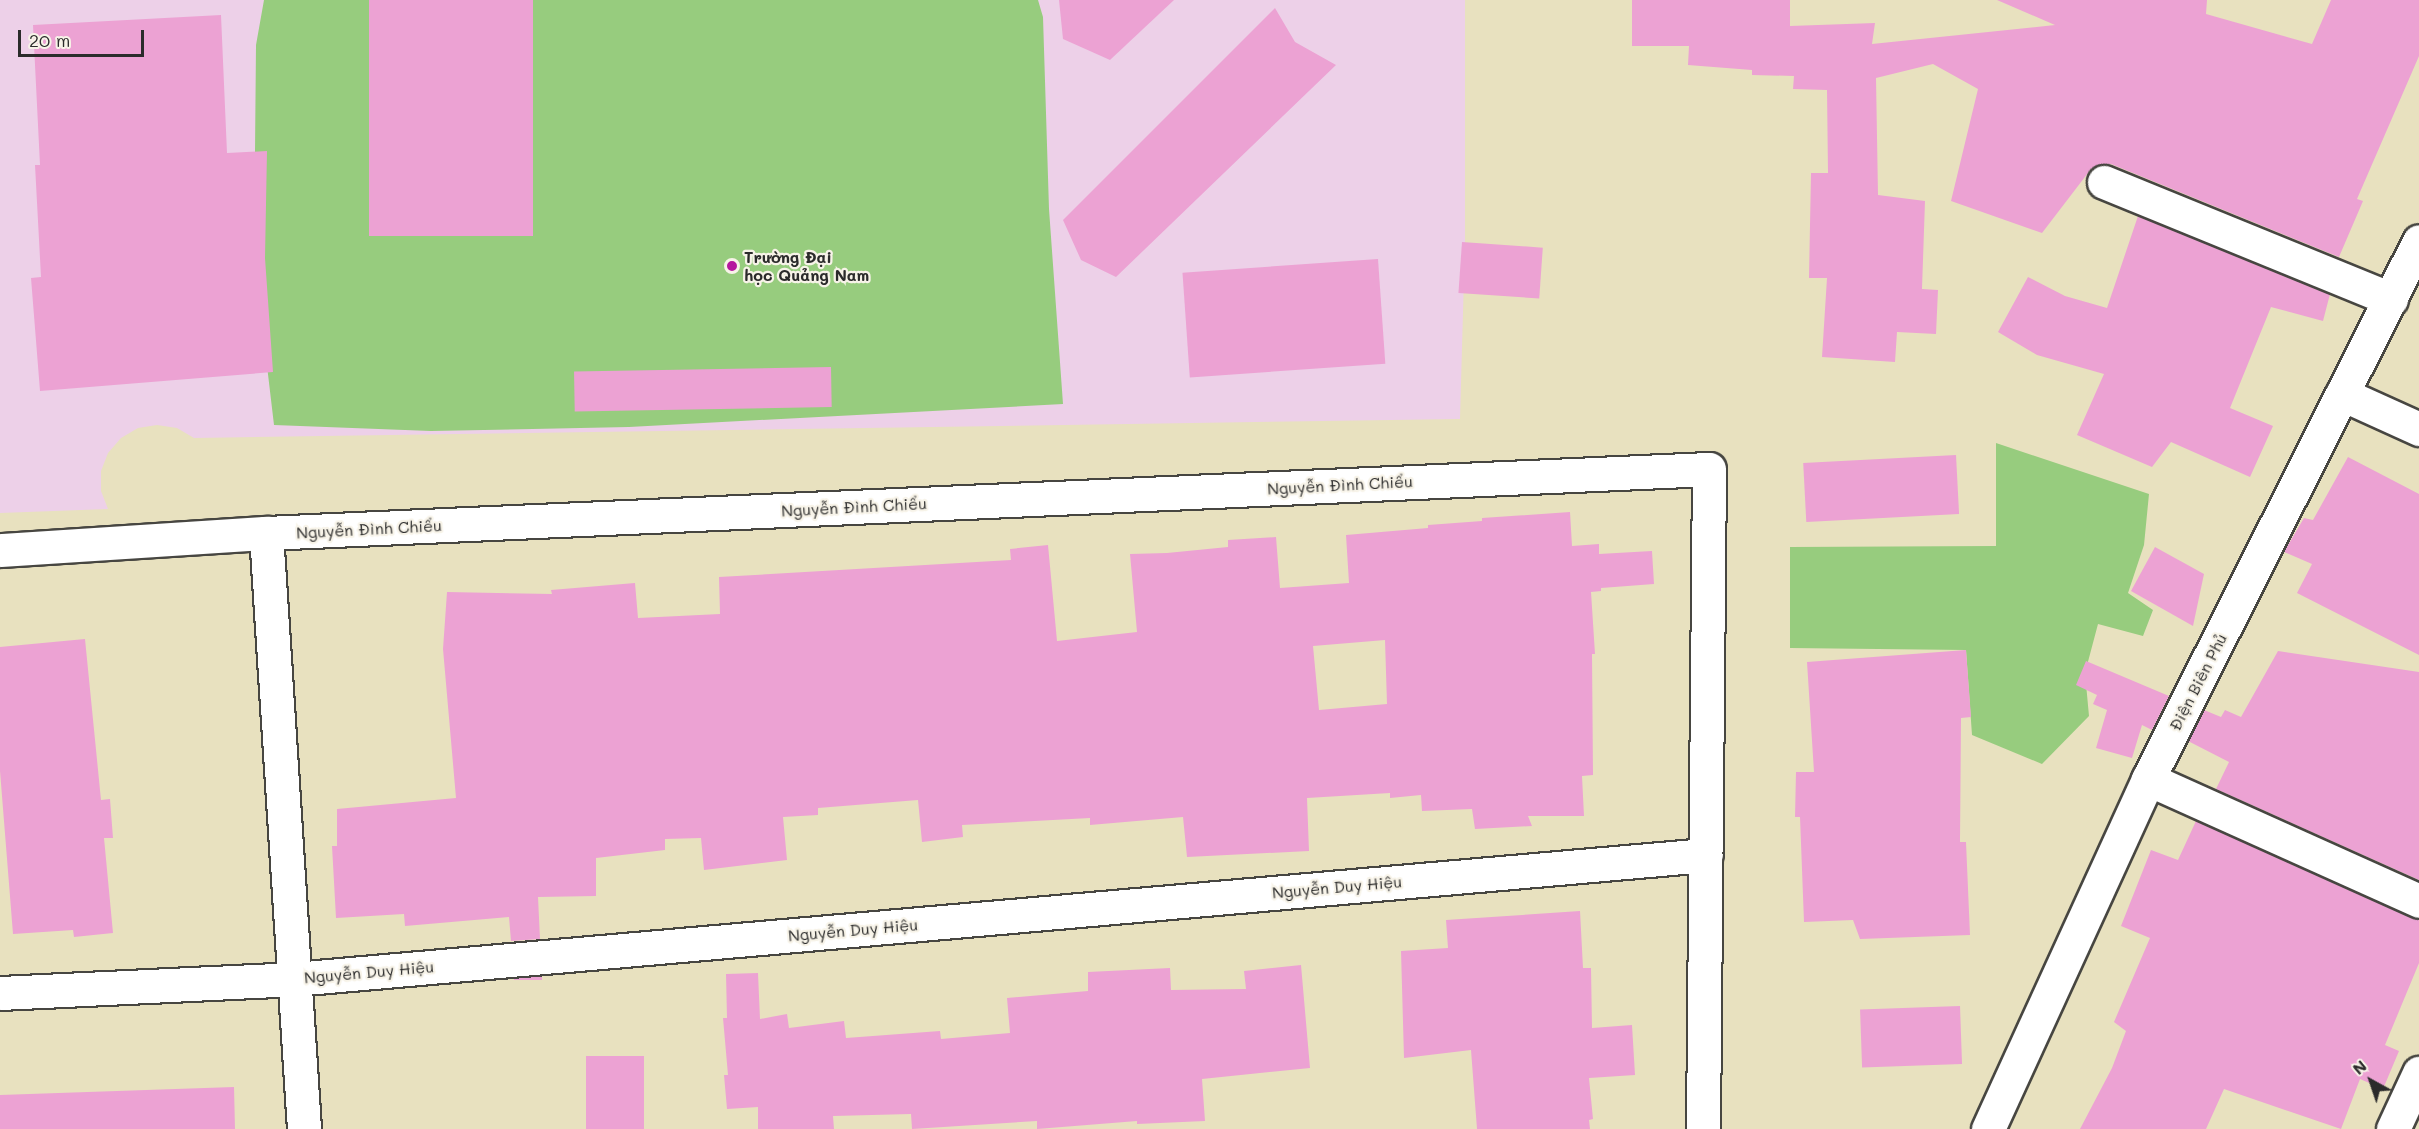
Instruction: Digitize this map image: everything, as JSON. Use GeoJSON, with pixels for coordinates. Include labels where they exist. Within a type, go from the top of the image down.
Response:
{"type":"FeatureCollection","features":[{"type":"Feature","properties":{"kind":"street"},"geometry":{"type":"LineString","coordinates":[[2104,182],[2391,300]]}},
{"type":"Feature","properties":{"kind":"street","name":"Điện Biên Phủ"},"geometry":{"type":"LineString","coordinates":[[1988,1129],[2148,779],[2419,241]]}},
{"type":"Feature","properties":{"kind":"street"},"geometry":{"type":"LineString","coordinates":[[2342,394],[2419,429]]}},
{"type":"Feature","properties":{"kind":"street","name":"Nguyễn Đình Chiểu"},"geometry":{"type":"LineString","coordinates":[[0,550],[266,533],[1709,469],[1706,855]]}},
{"type":"Feature","properties":{"kind":"street"},"geometry":{"type":"LineString","coordinates":[[266,533],[304,1129]]}},
{"type":"Feature","properties":{"kind":"street"},"geometry":{"type":"LineString","coordinates":[[2148,779],[2419,902]]}},
{"type":"Feature","properties":{"kind":"street"},"geometry":{"type":"LineString","coordinates":[[1703,1129],[1706,855]]}},
{"type":"Feature","properties":{"kind":"street","name":"Nguyễn Duy Hiệu"},"geometry":{"type":"LineString","coordinates":[[0,993],[294,979],[1706,855]]}},
{"type":"Feature","properties":{"kind":"street"},"geometry":{"type":"LineString","coordinates":[[2393,1129],[2419,1073]]}},
{"type":"Feature","properties":{"kind":"shaded area","name":"Trường Đại học Quảng Nam"},"geometry":{"type":"Polygon","coordinates":[[[0,0],[1465,0],[1465,241],[1460,419],[194,438],[177,428],[157,425],[138,428],[121,438],[108,453],[101,471],[101,491],[108,509],[0,513],[0,0]]]}},
{"type":"Feature","properties":{"kind":"green space"},"geometry":{"type":"Polygon","coordinates":[[[264,0],[1038,0],[1043,17],[1049,209],[1063,404],[629,427],[431,431],[274,425],[254,256],[256,45],[264,0]]]}},
{"type":"Feature","properties":{"kind":"green space"},"geometry":{"type":"Polygon","coordinates":[[[1996,443],[2149,494],[2144,545],[2128,593],[2153,610],[2143,636],[2098,624],[2085,673],[2089,716],[2042,764],[1972,735],[1966,650],[1790,648],[1790,547],[1996,546],[1996,443]]]}},
{"type":"Feature","properties":{"kind":"building"},"geometry":{"type":"Polygon","coordinates":[[[369,0],[533,0],[533,236],[369,236],[369,0]]]}},
{"type":"Feature","properties":{"kind":"building"},"geometry":{"type":"Polygon","coordinates":[[[1059,0],[1174,0],[1110,60],[1063,39],[1059,0]]]}},
{"type":"Feature","properties":{"kind":"building"},"geometry":{"type":"Polygon","coordinates":[[[1632,0],[1790,0],[1790,26],[1875,23],[1872,44],[2055,25],[1997,0],[2207,0],[2206,14],[2312,44],[2331,0],[2419,0],[2419,56],[2357,199],[2363,201],[2339,257],[2111,164],[2101,164],[2091,169],[2042,233],[1951,201],[1978,89],[1933,64],[1876,78],[1878,195],[1925,201],[1922,289],[1938,290],[1936,334],[1897,332],[1895,362],[1822,357],[1827,278],[1809,278],[1811,173],[1828,173],[1827,90],[1793,89],[1794,76],[1752,75],[1752,70],[1688,65],[1689,46],[1632,46],[1632,0]]]}},
{"type":"Feature","properties":{"kind":"building"},"geometry":{"type":"Polygon","coordinates":[[[1275,8],[1295,42],[1336,65],[1116,277],[1081,260],[1063,220],[1275,8]]]}},
{"type":"Feature","properties":{"kind":"building"},"geometry":{"type":"Polygon","coordinates":[[[221,15],[227,153],[267,151],[265,258],[273,372],[40,391],[31,278],[41,277],[35,165],[40,165],[33,25],[221,15]]]}},
{"type":"Feature","properties":{"kind":"building"},"geometry":{"type":"Polygon","coordinates":[[[2138,216],[2330,294],[2323,321],[2271,307],[2230,408],[2273,426],[2250,477],[2171,442],[2152,467],[2077,435],[2104,374],[2037,355],[1998,332],[2028,277],[2065,296],[2107,308],[2138,216]]]}},
{"type":"Feature","properties":{"kind":"building"},"geometry":{"type":"Polygon","coordinates":[[[1462,242],[1543,248],[1539,299],[1458,293],[1462,242]]]}},
{"type":"Feature","properties":{"kind":"building"},"geometry":{"type":"Polygon","coordinates":[[[1378,259],[1385,364],[1190,377],[1182,273],[1378,259]]]}},
{"type":"Feature","properties":{"kind":"building"},"geometry":{"type":"Polygon","coordinates":[[[831,367],[832,407],[575,411],[574,371],[831,367]]]}},
{"type":"Feature","properties":{"kind":"building"},"geometry":{"type":"Polygon","coordinates":[[[1956,455],[1959,514],[1806,522],[1803,463],[1956,455]]]}},
{"type":"Feature","properties":{"kind":"building"},"geometry":{"type":"Polygon","coordinates":[[[2348,457],[2419,494],[2419,655],[2297,593],[2312,564],[2284,552],[2304,518],[2313,520],[2348,457]]]}},
{"type":"Feature","properties":{"kind":"building"},"geometry":{"type":"Polygon","coordinates":[[[1570,512],[1572,546],[1599,544],[1599,554],[1652,551],[1654,584],[1601,588],[1601,591],[1591,592],[1595,654],[1592,654],[1593,775],[1582,776],[1584,816],[1528,816],[1532,826],[1475,829],[1472,809],[1422,811],[1421,795],[1390,798],[1390,793],[1307,798],[1309,851],[1187,857],[1183,817],[1090,825],[1090,818],[962,825],[963,837],[922,842],[918,800],[818,808],[818,815],[783,817],[787,860],[704,870],[701,838],[665,839],[665,850],[596,858],[596,896],[538,897],[540,939],[511,941],[509,917],[405,926],[404,914],[336,918],[332,846],[337,846],[337,809],[456,798],[443,649],[447,592],[552,594],[551,590],[635,583],[638,618],[720,614],[719,577],[1011,560],[1010,549],[1048,545],[1057,641],[1137,632],[1130,554],[1228,547],[1228,540],[1276,537],[1280,588],[1349,583],[1346,535],[1428,528],[1428,525],[1482,521],[1482,518],[1570,512]],[[1385,640],[1313,646],[1319,710],[1387,704],[1385,640]]]}},
{"type":"Feature","properties":{"kind":"building"},"geometry":{"type":"Polygon","coordinates":[[[2155,547],[2204,574],[2193,626],[2131,591],[2155,547]]]}},
{"type":"Feature","properties":{"kind":"building"},"geometry":{"type":"Polygon","coordinates":[[[85,639],[101,800],[110,799],[113,838],[104,838],[113,933],[74,937],[73,930],[13,934],[0,771],[0,647],[85,639]]]}},
{"type":"Feature","properties":{"kind":"building"},"geometry":{"type":"Polygon","coordinates":[[[1966,650],[1971,717],[1961,718],[1960,842],[1966,842],[1970,935],[1860,939],[1853,920],[1804,922],[1800,817],[1795,817],[1796,772],[1814,772],[1807,662],[1966,650]]]}},
{"type":"Feature","properties":{"kind":"building"},"geometry":{"type":"Polygon","coordinates":[[[2278,651],[2419,672],[2419,880],[2216,789],[2229,762],[2188,741],[2204,710],[2221,717],[2225,710],[2241,717],[2278,651]]]}},
{"type":"Feature","properties":{"kind":"building"},"geometry":{"type":"Polygon","coordinates":[[[2086,661],[2169,696],[2152,730],[2142,725],[2132,758],[2096,748],[2107,710],[2093,704],[2097,695],[2076,685],[2086,661]]]}},
{"type":"Feature","properties":{"kind":"building"},"geometry":{"type":"Polygon","coordinates":[[[2196,821],[2419,919],[2419,963],[2385,1045],[2399,1051],[2383,1089],[2360,1079],[2341,1129],[2224,1089],[2206,1129],[2080,1129],[2112,1068],[2126,1031],[2114,1022],[2150,938],[2121,926],[2151,850],[2178,860],[2196,821]]]}},
{"type":"Feature","properties":{"kind":"building"},"geometry":{"type":"Polygon","coordinates":[[[1580,911],[1583,968],[1591,968],[1592,1028],[1632,1025],[1635,1075],[1589,1078],[1593,1119],[1589,1120],[1590,1129],[1477,1129],[1471,1050],[1404,1058],[1401,951],[1448,948],[1446,920],[1580,911]]]}},
{"type":"Feature","properties":{"kind":"building"},"geometry":{"type":"Polygon","coordinates":[[[1301,965],[1310,1068],[1202,1079],[1205,1121],[1137,1124],[1137,1121],[1037,1129],[1037,1121],[912,1129],[911,1114],[833,1116],[834,1129],[758,1129],[758,1107],[727,1109],[724,1075],[728,1075],[723,1018],[727,1018],[726,974],[758,973],[760,1019],[787,1014],[789,1028],[844,1021],[846,1038],[940,1031],[941,1039],[1010,1033],[1007,998],[1088,991],[1088,972],[1170,968],[1171,990],[1246,989],[1244,971],[1301,965]]]}},
{"type":"Feature","properties":{"kind":"building"},"geometry":{"type":"Polygon","coordinates":[[[514,976],[542,976],[542,980],[514,980],[514,976]]]}},
{"type":"Feature","properties":{"kind":"building"},"geometry":{"type":"Polygon","coordinates":[[[1960,1006],[1962,1064],[1862,1067],[1860,1009],[1960,1006]]]}},
{"type":"Feature","properties":{"kind":"building"},"geometry":{"type":"Polygon","coordinates":[[[586,1056],[644,1056],[644,1129],[586,1129],[586,1056]]]}},
{"type":"Feature","properties":{"kind":"building"},"geometry":{"type":"Polygon","coordinates":[[[234,1087],[235,1129],[0,1129],[0,1095],[234,1087]]]}},
{"type":"Feature","properties":{"kind":"place","name":"Trường Đại học Quảng Nam"},"geometry":{"type":"Point","coordinates":[732,266]}}]}
